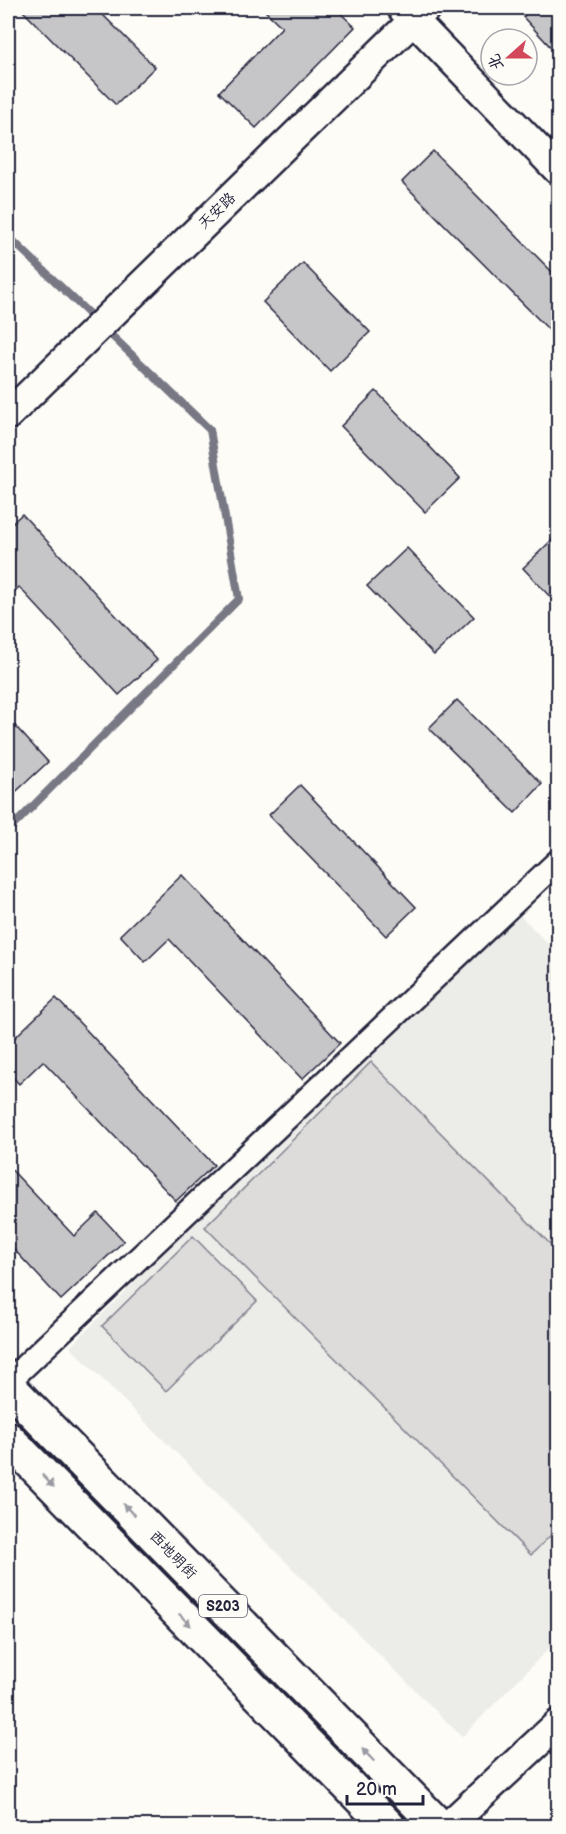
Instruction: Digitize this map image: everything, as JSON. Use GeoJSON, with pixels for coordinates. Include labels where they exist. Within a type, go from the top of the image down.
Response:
{"type":"FeatureCollection","features":[{"type":"Feature","properties":{"kind":"main road","name":"西地明街"},"geometry":{"type":"LineString","coordinates":[[8,1384],[439,1827]]}},
{"type":"Feature","properties":{"kind":"main road","name":"S203"},"geometry":{"type":"LineString","coordinates":[[8,1439],[387,1827]]}},
{"type":"Feature","properties":{"kind":"street"},"geometry":{"type":"LineString","coordinates":[[414,11],[558,170]]}},
{"type":"Feature","properties":{"kind":"street","name":"天安路"},"geometry":{"type":"LineString","coordinates":[[8,415],[414,11]]}},
{"type":"Feature","properties":{"kind":"street"},"geometry":{"type":"LineString","coordinates":[[8,1384],[558,861]]}},
{"type":"Feature","properties":{"kind":"street"},"geometry":{"type":"LineString","coordinates":[[448,1827],[558,1725]]}},
{"type":"Feature","properties":{"kind":"shaded area"},"geometry":{"type":"Polygon","coordinates":[[[509,904],[558,954],[558,1639],[462,1737],[70,1347],[509,904]]]}},
{"type":"Feature","properties":{"kind":"shaded area"},"geometry":{"type":"Polygon","coordinates":[[[371,1062],[558,1252],[558,1528],[531,1555],[205,1227],[371,1062]]]}},
{"type":"Feature","properties":{"kind":"shaded area"},"geometry":{"type":"Polygon","coordinates":[[[193,1236],[257,1301],[166,1391],[102,1326],[193,1236]]]}},
{"type":"Feature","properties":{"kind":"building"},"geometry":{"type":"Polygon","coordinates":[[[20,8],[96,8],[155,67],[116,105],[20,8]]]}},
{"type":"Feature","properties":{"kind":"building"},"geometry":{"type":"Polygon","coordinates":[[[262,8],[335,8],[355,27],[256,128],[219,92],[282,27],[262,8]]]}},
{"type":"Feature","properties":{"kind":"building"},"geometry":{"type":"Polygon","coordinates":[[[533,8],[558,8],[558,55],[539,34],[539,27],[532,27],[523,17],[533,8]]]}},
{"type":"Feature","properties":{"kind":"building"},"geometry":{"type":"Polygon","coordinates":[[[433,151],[558,278],[558,339],[402,182],[433,151]]]}},
{"type":"Feature","properties":{"kind":"building"},"geometry":{"type":"Polygon","coordinates":[[[303,263],[370,332],[330,371],[263,302],[303,263]]]}},
{"type":"Feature","properties":{"kind":"building"},"geometry":{"type":"Polygon","coordinates":[[[376,391],[460,478],[425,512],[341,426],[376,391]]]}},
{"type":"Feature","properties":{"kind":"building"},"geometry":{"type":"Polygon","coordinates":[[[22,514],[157,660],[119,695],[19,587],[8,598],[8,527],[22,514]]]}},
{"type":"Feature","properties":{"kind":"building"},"geometry":{"type":"Polygon","coordinates":[[[558,534],[558,605],[523,568],[558,534]]]}},
{"type":"Feature","properties":{"kind":"building"},"geometry":{"type":"Polygon","coordinates":[[[407,548],[474,617],[434,655],[367,586],[407,548]]]}},
{"type":"Feature","properties":{"kind":"building"},"geometry":{"type":"Polygon","coordinates":[[[457,700],[542,784],[515,813],[429,728],[457,700]]]}},
{"type":"Feature","properties":{"kind":"building"},"geometry":{"type":"Polygon","coordinates":[[[8,718],[48,762],[8,799],[8,718]]]}},
{"type":"Feature","properties":{"kind":"building"},"geometry":{"type":"Polygon","coordinates":[[[300,785],[416,907],[386,936],[269,815],[300,785]]]}},
{"type":"Feature","properties":{"kind":"building"},"geometry":{"type":"Polygon","coordinates":[[[182,875],[340,1043],[302,1079],[169,939],[145,962],[120,935],[182,875]]]}},
{"type":"Feature","properties":{"kind":"building"},"geometry":{"type":"Polygon","coordinates":[[[56,998],[214,1165],[176,1201],[43,1061],[19,1084],[8,1072],[8,1044],[56,998]]]}},
{"type":"Feature","properties":{"kind":"building"},"geometry":{"type":"Polygon","coordinates":[[[8,1166],[74,1236],[98,1213],[124,1241],[61,1300],[8,1243],[8,1166]]]}},
{"type":"Feature","properties":{"kind":"waterway"},"geometry":{"type":"LineString","coordinates":[[8,236],[210,430],[239,599],[8,831]]}}]}
